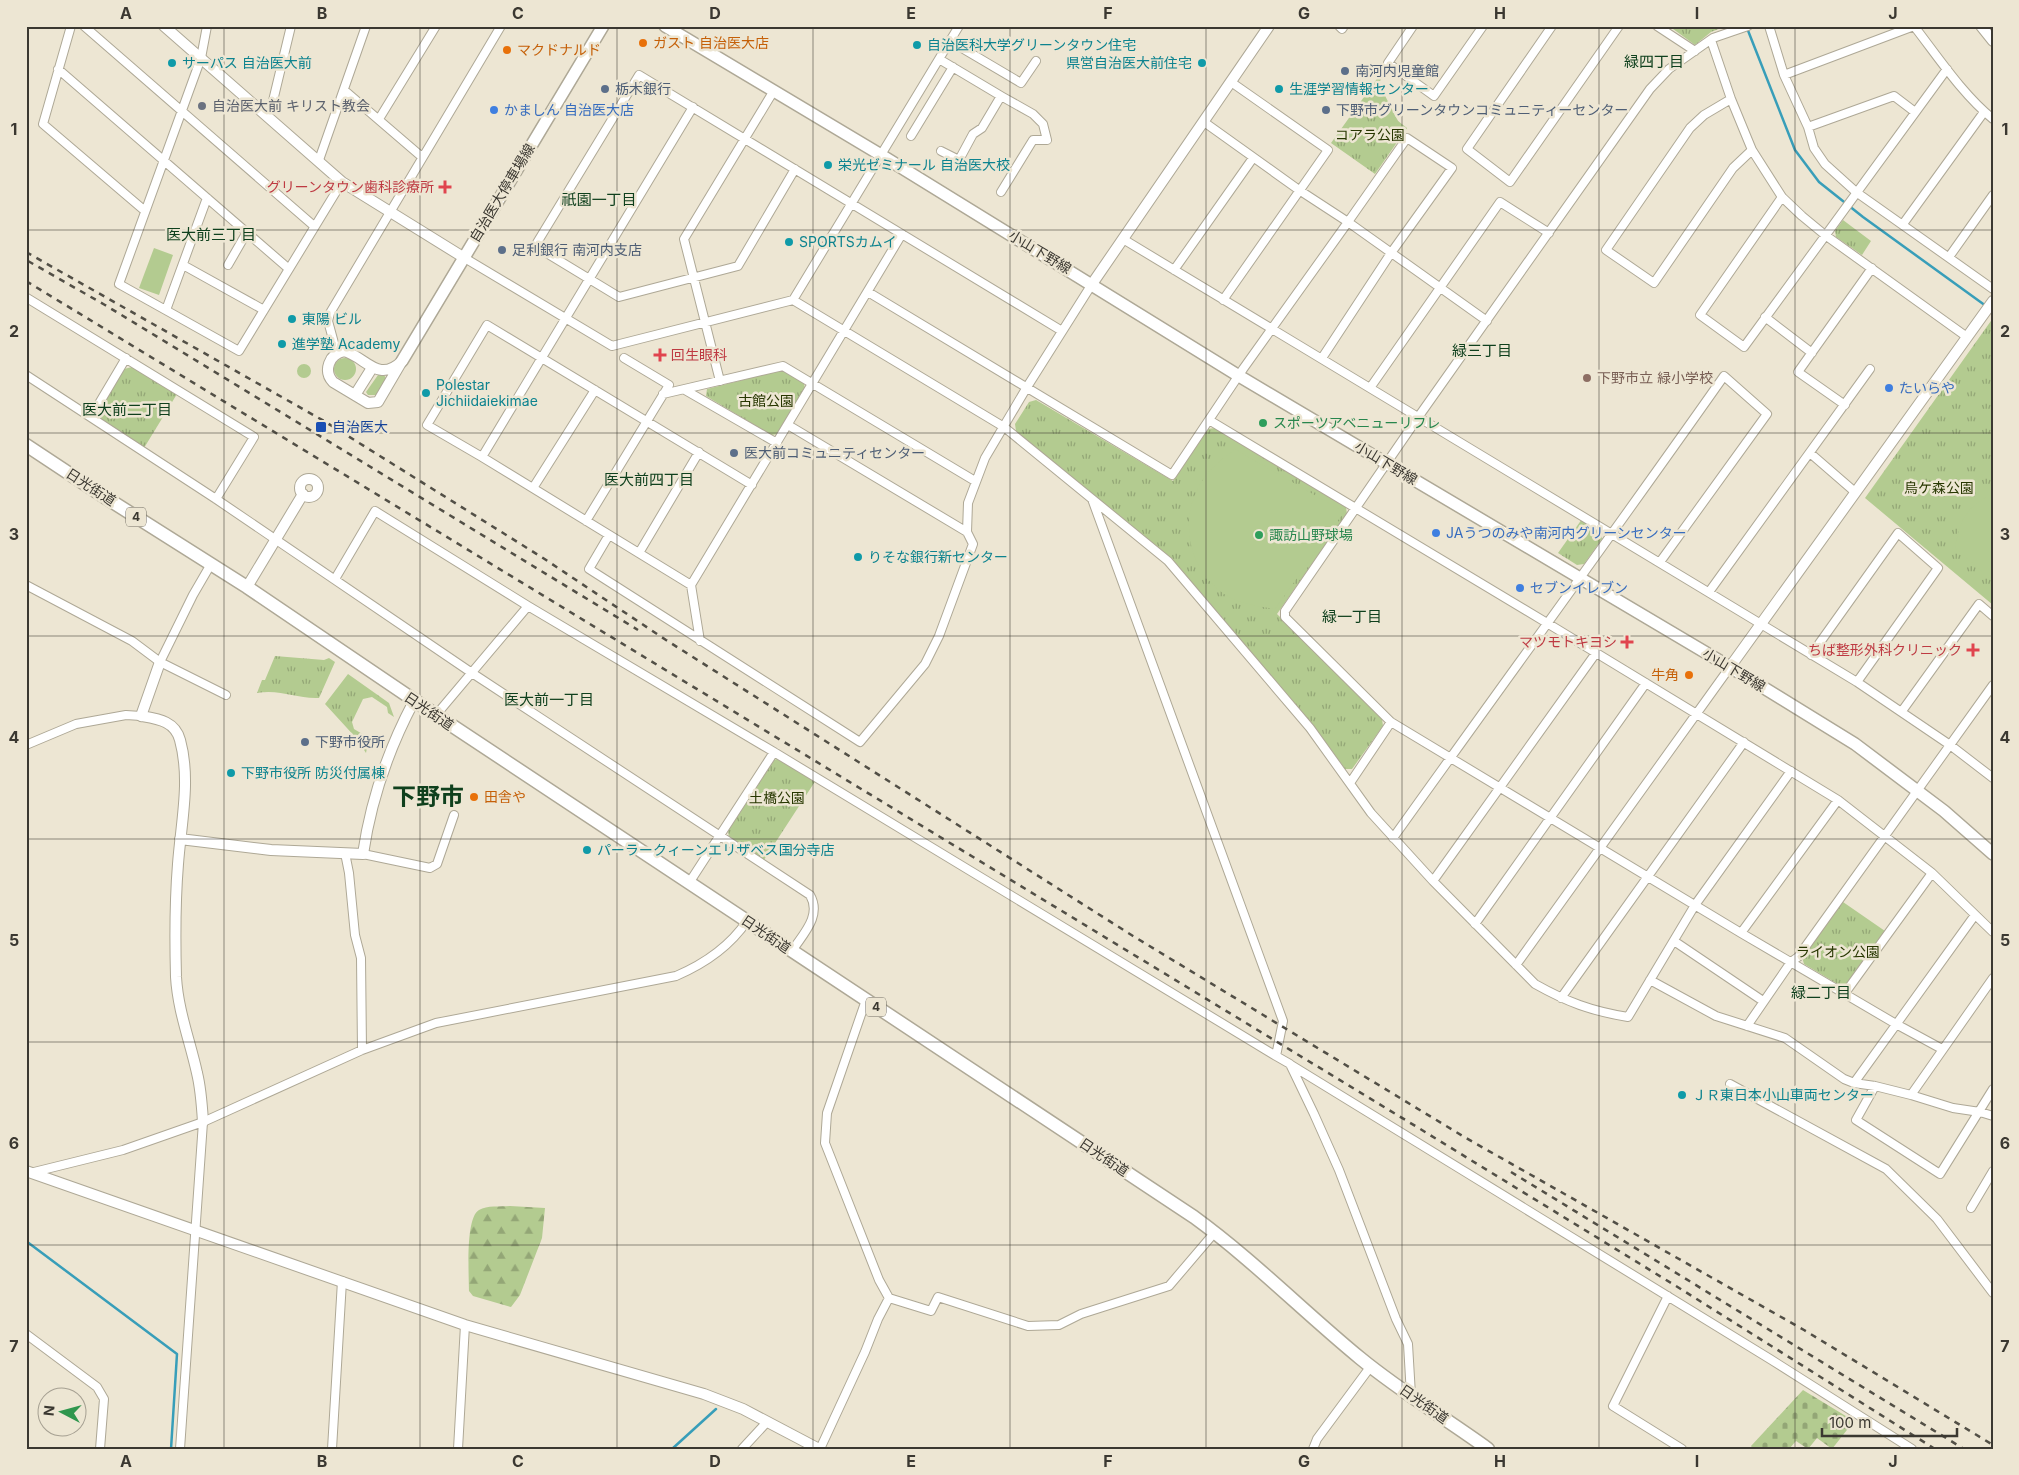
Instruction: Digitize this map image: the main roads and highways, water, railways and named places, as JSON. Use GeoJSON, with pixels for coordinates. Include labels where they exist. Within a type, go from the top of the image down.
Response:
{"type":"FeatureCollection","features":[{"type":"Feature","properties":{"kind":"highway","name":"日光街道"},"geometry":{"type":"LineString","coordinates":[[26,444],[100,494],[247,587],[414,701],[1087,1145],[1215,1232],[1257,1266],[1315,1321],[1371,1366],[1483,1447]]}},
{"type":"Feature","properties":{"kind":"main road","name":"自治医大停車場線"},"geometry":{"type":"LineString","coordinates":[[402,361],[603,26]]}},
{"type":"Feature","properties":{"kind":"main road","name":"小山下野線"},"geometry":{"type":"LineString","coordinates":[[665,26],[881,155],[1239,376],[1730,667],[1855,744],[1917,790],[1993,854]]}},
{"type":"Feature","properties":{"kind":"waterway"},"geometry":{"type":"LineString","coordinates":[[1747,28],[1795,150],[1819,182],[1863,217],[1986,306]]}},
{"type":"Feature","properties":{"kind":"waterway"},"geometry":{"type":"LineString","coordinates":[[26,1241],[177,1354],[171,1449]]}},
{"type":"Feature","properties":{"kind":"waterway"},"geometry":{"type":"LineString","coordinates":[[672,1449],[716,1409]]}},
{"type":"Feature","properties":{"kind":"railway"},"geometry":{"type":"LineString","coordinates":[[26,252],[324,421],[543,558],[666,640],[1133,936],[1466,1138],[1804,1330],[1993,1445]]}},
{"type":"Feature","properties":{"kind":"railway"},"geometry":{"type":"LineString","coordinates":[[28,261],[105,305],[638,630]]}},
{"type":"Feature","properties":{"kind":"railway"},"geometry":{"type":"LineString","coordinates":[[26,281],[1417,1127],[1676,1286],[1935,1449]]}},
{"type":"Feature","properties":{"kind":"railway"},"geometry":{"type":"LineString","coordinates":[[1511,1172],[1964,1449]]}},
{"type":"Feature","properties":{"kind":"place","name":"ガスト 自治医大店"},"geometry":{"type":"Point","coordinates":[643,43]}},
{"type":"Feature","properties":{"kind":"place","name":"自治医科大学グリーンタウン住宅"},"geometry":{"type":"Point","coordinates":[917,45]}},
{"type":"Feature","properties":{"kind":"place","name":"マクドナルド"},"geometry":{"type":"Point","coordinates":[507,50]}},
{"type":"Feature","properties":{"kind":"place","name":"サーパス 自治医大前"},"geometry":{"type":"Point","coordinates":[172,63]}},
{"type":"Feature","properties":{"kind":"place","name":"県営自治医大前住宅"},"geometry":{"type":"Point","coordinates":[1202,63]}},
{"type":"Feature","properties":{"kind":"place","name":"南河内児童館"},"geometry":{"type":"Point","coordinates":[1345,71]}},
{"type":"Feature","properties":{"kind":"place","name":"栃木銀行"},"geometry":{"type":"Point","coordinates":[605,89]}},
{"type":"Feature","properties":{"kind":"place","name":"生涯学習情報センター"},"geometry":{"type":"Point","coordinates":[1279,89]}},
{"type":"Feature","properties":{"kind":"place","name":"自治医大前 キリスト教会"},"geometry":{"type":"Point","coordinates":[202,106]}},
{"type":"Feature","properties":{"kind":"place","name":"かましん 自治医大店"},"geometry":{"type":"Point","coordinates":[494,110]}},
{"type":"Feature","properties":{"kind":"place","name":"下野市グリーンタウンコミュニティーセンター"},"geometry":{"type":"Point","coordinates":[1326,110]}},
{"type":"Feature","properties":{"kind":"place","name":"栄光ゼミナール 自治医大校"},"geometry":{"type":"Point","coordinates":[828,165]}},
{"type":"Feature","properties":{"kind":"place","name":"グリーンタウン歯科診療所"},"geometry":{"type":"Point","coordinates":[445,187]}},
{"type":"Feature","properties":{"kind":"place","name":"SPORTSカムイ"},"geometry":{"type":"Point","coordinates":[789,242]}},
{"type":"Feature","properties":{"kind":"place","name":"足利銀行 南河内支店"},"geometry":{"type":"Point","coordinates":[502,250]}},
{"type":"Feature","properties":{"kind":"place","name":"東陽 ビル"},"geometry":{"type":"Point","coordinates":[292,319]}},
{"type":"Feature","properties":{"kind":"place","name":"進学塾 Academy"},"geometry":{"type":"Point","coordinates":[282,344]}},
{"type":"Feature","properties":{"kind":"place","name":"回生眼科"},"geometry":{"type":"Point","coordinates":[660,355]}},
{"type":"Feature","properties":{"kind":"place","name":"下野市立 緑小学校"},"geometry":{"type":"Point","coordinates":[1587,378]}},
{"type":"Feature","properties":{"kind":"place","name":"たいらや"},"geometry":{"type":"Point","coordinates":[1889,388]}},
{"type":"Feature","properties":{"kind":"place","name":"Polestar Jichiidaiekimae"},"geometry":{"type":"Point","coordinates":[426,393]}},
{"type":"Feature","properties":{"kind":"place","name":"スポーツアベニューリフレ"},"geometry":{"type":"Point","coordinates":[1263,423]}},
{"type":"Feature","properties":{"kind":"place","name":"自治医大"},"geometry":{"type":"Point","coordinates":[321,427]}},
{"type":"Feature","properties":{"kind":"place","name":"医大前コミュニティセンター"},"geometry":{"type":"Point","coordinates":[734,453]}},
{"type":"Feature","properties":{"kind":"place","name":"JAうつのみや南河内グリーンセンター"},"geometry":{"type":"Point","coordinates":[1436,533]}},
{"type":"Feature","properties":{"kind":"place","name":"諏訪山野球場"},"geometry":{"type":"Point","coordinates":[1259,535]}},
{"type":"Feature","properties":{"kind":"place","name":"りそな銀行新センター"},"geometry":{"type":"Point","coordinates":[858,557]}},
{"type":"Feature","properties":{"kind":"place","name":"セブンイレブン"},"geometry":{"type":"Point","coordinates":[1520,588]}},
{"type":"Feature","properties":{"kind":"place","name":"マツモトキヨシ"},"geometry":{"type":"Point","coordinates":[1627,642]}},
{"type":"Feature","properties":{"kind":"place","name":"ちば整形外科クリニック"},"geometry":{"type":"Point","coordinates":[1973,650]}},
{"type":"Feature","properties":{"kind":"place","name":"牛角"},"geometry":{"type":"Point","coordinates":[1689,675]}},
{"type":"Feature","properties":{"kind":"place","name":"下野市役所"},"geometry":{"type":"Point","coordinates":[305,742]}},
{"type":"Feature","properties":{"kind":"place","name":"下野市役所 防災付属棟"},"geometry":{"type":"Point","coordinates":[231,773]}},
{"type":"Feature","properties":{"kind":"place","name":"田舎や"},"geometry":{"type":"Point","coordinates":[474,797]}},
{"type":"Feature","properties":{"kind":"place","name":"パーラークィーンエリザベス国分寺店"},"geometry":{"type":"Point","coordinates":[587,850]}},
{"type":"Feature","properties":{"kind":"place","name":"ＪＲ東日本小山車両センター"},"geometry":{"type":"Point","coordinates":[1682,1095]}},
{"type":"Feature","properties":{"kind":"district","name":"緑四丁目"},"geometry":{"type":"Point","coordinates":[1654,62]}},
{"type":"Feature","properties":{"kind":"district","name":"祇園一丁目"},"geometry":{"type":"Point","coordinates":[599,200]}},
{"type":"Feature","properties":{"kind":"district","name":"医大前三丁目"},"geometry":{"type":"Point","coordinates":[211,235]}},
{"type":"Feature","properties":{"kind":"district","name":"緑三丁目"},"geometry":{"type":"Point","coordinates":[1482,351]}},
{"type":"Feature","properties":{"kind":"district","name":"医大前二丁目"},"geometry":{"type":"Point","coordinates":[127,410]}},
{"type":"Feature","properties":{"kind":"district","name":"医大前四丁目"},"geometry":{"type":"Point","coordinates":[649,480]}},
{"type":"Feature","properties":{"kind":"district","name":"緑一丁目"},"geometry":{"type":"Point","coordinates":[1352,617]}},
{"type":"Feature","properties":{"kind":"district","name":"医大前一丁目"},"geometry":{"type":"Point","coordinates":[549,700]}},
{"type":"Feature","properties":{"kind":"district","name":"下野市"},"geometry":{"type":"Point","coordinates":[428,797]}},
{"type":"Feature","properties":{"kind":"district","name":"緑二丁目"},"geometry":{"type":"Point","coordinates":[1821,993]}},
{"type":"Feature","properties":{"kind":"park label","name":"コアラ公園"},"geometry":{"type":"Point","coordinates":[1370,135]}},
{"type":"Feature","properties":{"kind":"park label","name":"古館公園"},"geometry":{"type":"Point","coordinates":[766,401]}},
{"type":"Feature","properties":{"kind":"park label","name":"烏ケ森公園"},"geometry":{"type":"Point","coordinates":[1939,488]}},
{"type":"Feature","properties":{"kind":"park label","name":"土橋公園"},"geometry":{"type":"Point","coordinates":[777,798]}},
{"type":"Feature","properties":{"kind":"park label","name":"ライオン公園"},"geometry":{"type":"Point","coordinates":[1838,952]}}]}
